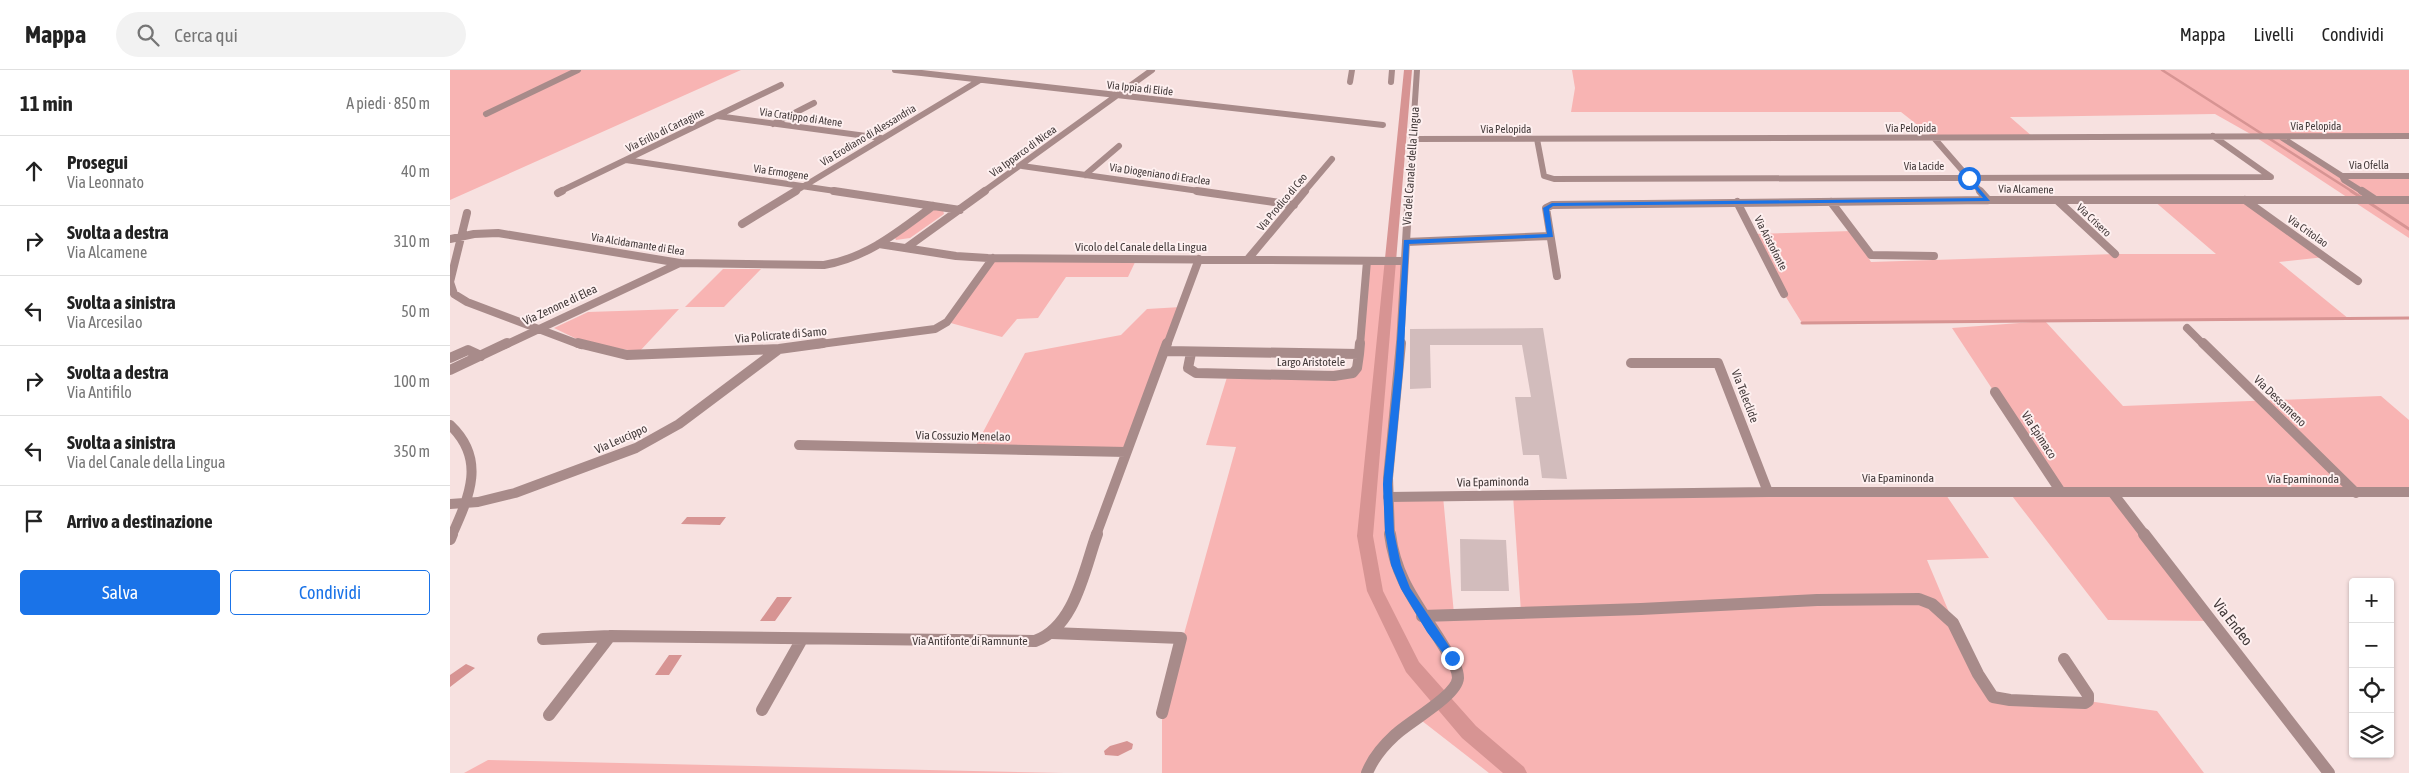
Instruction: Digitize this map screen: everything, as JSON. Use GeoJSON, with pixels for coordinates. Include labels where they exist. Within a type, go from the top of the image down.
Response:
{"type":"FeatureCollection","features":[{"type":"Feature","properties":{"kind":"street"},"geometry":{"type":"LineString","coordinates":[[486,114],[578,70]]}},
{"type":"Feature","properties":{"kind":"street","name":"Via Ippia di Elide"},"geometry":{"type":"LineString","coordinates":[[895,70],[1383,125]]}},
{"type":"Feature","properties":{"kind":"street","name":"Via Ipparco di Nicea"},"geometry":{"type":"LineString","coordinates":[[906,248],[1022,166],[1152,70]]}},
{"type":"Feature","properties":{"kind":"street"},"geometry":{"type":"LineString","coordinates":[[1350,82],[1352,70]]}},
{"type":"Feature","properties":{"kind":"street"},"geometry":{"type":"LineString","coordinates":[[1391,82],[1392,70]]}},
{"type":"Feature","properties":{"kind":"street","name":"Via del Canale della Lingua"},"geometry":{"type":"LineString","coordinates":[[1362,773],[1417,717],[1448,695],[1456,685],[1458,674],[1456,664],[1422,616],[1406,589],[1396,565],[1390,532],[1388,497],[1399,370],[1401,261],[1406,242],[1417,70]]}},
{"type":"Feature","properties":{"kind":"street","name":"Via Erodiano di Alessandria"},"geometry":{"type":"LineString","coordinates":[[742,224],[881,138],[980,80]]}},
{"type":"Feature","properties":{"kind":"street","name":"Via Erillo di Cartagine"},"geometry":{"type":"LineString","coordinates":[[558,193],[781,85]]}},
{"type":"Feature","properties":{"kind":"street"},"geometry":{"type":"LineString","coordinates":[[773,124],[814,103]]}},
{"type":"Feature","properties":{"kind":"street","name":"Via Cratippo di Atene"},"geometry":{"type":"LineString","coordinates":[[717,116],[881,138]]}},
{"type":"Feature","properties":{"kind":"street","name":"Via Lacide"},"geometry":{"type":"LineString","coordinates":[[1537,139],[1544,176],[1554,179],[2271,176],[2213,136]]}},
{"type":"Feature","properties":{"kind":"street","name":"Via Ofella"},"geometry":{"type":"LineString","coordinates":[[2280,136],[2342,176],[2409,176]]}},
{"type":"Feature","properties":{"kind":"street","name":"Via Pelopida"},"geometry":{"type":"LineString","coordinates":[[1412,139],[2409,136]]}},
{"type":"Feature","properties":{"kind":"street"},"geometry":{"type":"LineString","coordinates":[[1934,138],[1988,200]]}},
{"type":"Feature","properties":{"kind":"street"},"geometry":{"type":"LineString","coordinates":[[1085,175],[1119,146]]}},
{"type":"Feature","properties":{"kind":"street","name":"Via Prodico di Ceo"},"geometry":{"type":"LineString","coordinates":[[1248,259],[1332,159]]}},
{"type":"Feature","properties":{"kind":"street","name":"Via Ermogene"},"geometry":{"type":"LineString","coordinates":[[626,160],[960,210]]}},
{"type":"Feature","properties":{"kind":"street","name":"Via Diogeniano di Eraclea"},"geometry":{"type":"LineString","coordinates":[[1022,166],[1294,205]]}},
{"type":"Feature","properties":{"kind":"street"},"geometry":{"type":"LineString","coordinates":[[2342,176],[2344,180],[2375,199]]}},
{"type":"Feature","properties":{"kind":"street","name":"Via Alcamene"},"geometry":{"type":"LineString","coordinates":[[1550,236],[1546,208],[1554,204],[1988,200],[2409,200]]}},
{"type":"Feature","properties":{"kind":"street","name":"Via Critolao"},"geometry":{"type":"LineString","coordinates":[[2245,200],[2358,281]]}},
{"type":"Feature","properties":{"kind":"street","name":"Via Crisero"},"geometry":{"type":"LineString","coordinates":[[2058,201],[2115,254]]}},
{"type":"Feature","properties":{"kind":"street","name":"Via Aristofonte"},"geometry":{"type":"LineString","coordinates":[[1737,202],[1784,294]]}},
{"type":"Feature","properties":{"kind":"street"},"geometry":{"type":"LineString","coordinates":[[1831,202],[1871,255],[1934,256]]}},
{"type":"Feature","properties":{"kind":"street"},"geometry":{"type":"LineString","coordinates":[[879,244],[933,206]]}},
{"type":"Feature","properties":{"kind":"street"},"geometry":{"type":"LineString","coordinates":[[462,235],[467,213]]}},
{"type":"Feature","properties":{"kind":"street","name":"Via Alcidamante di Elea"},"geometry":{"type":"LineString","coordinates":[[450,238],[462,235],[502,234],[680,263],[828,265],[854,259],[879,244]]}},
{"type":"Feature","properties":{"kind":"street","name":"Via Policrate di Samo"},"geometry":{"type":"LineString","coordinates":[[462,235],[450,282],[452,293],[467,302],[590,348],[621,355],[779,350],[938,328],[947,322],[993,258]]}},
{"type":"Feature","properties":{"kind":"street"},"geometry":{"type":"LineString","coordinates":[[1406,242],[1550,236],[1557,276]]}},
{"type":"Feature","properties":{"kind":"street","name":"Vicolo del Canale della Lingua"},"geometry":{"type":"LineString","coordinates":[[879,244],[956,256],[993,258],[1199,258],[1401,261]]}},
{"type":"Feature","properties":{"kind":"street"},"geometry":{"type":"LineString","coordinates":[[1052,633],[1071,607],[1126,452],[1166,351],[1199,258]]}},
{"type":"Feature","properties":{"kind":"street"},"geometry":{"type":"LineString","coordinates":[[1359,354],[1368,261]]}},
{"type":"Feature","properties":{"kind":"street","name":"Via Zenone di Elea"},"geometry":{"type":"LineString","coordinates":[[450,370],[680,263]]}},
{"type":"Feature","properties":{"kind":"street","name":"Via Dessameno"},"geometry":{"type":"LineString","coordinates":[[2187,328],[2356,492]]}},
{"type":"Feature","properties":{"kind":"street"},"geometry":{"type":"LineString","coordinates":[[450,358],[468,350],[481,356]]}},
{"type":"Feature","properties":{"kind":"street","name":"Via Leucippo"},"geometry":{"type":"LineString","coordinates":[[450,504],[466,504],[524,490],[648,442],[679,424],[779,350]]}},
{"type":"Feature","properties":{"kind":"street"},"geometry":{"type":"LineString","coordinates":[[1166,351],[1191,353]]}},
{"type":"Feature","properties":{"kind":"street","name":"Largo Aristotele"},"geometry":{"type":"LineString","coordinates":[[1191,353],[1359,354],[1357,368],[1353,373],[1334,376],[1196,373],[1188,368],[1191,353]]}},
{"type":"Feature","properties":{"kind":"street","name":"Via Teleclide"},"geometry":{"type":"LineString","coordinates":[[1631,363],[1718,363],[1768,492]]}},
{"type":"Feature","properties":{"kind":"street","name":"Via Epimaco"},"geometry":{"type":"LineString","coordinates":[[1995,392],[2061,492]]}},
{"type":"Feature","properties":{"kind":"street"},"geometry":{"type":"LineString","coordinates":[[450,425],[462,437],[470,453],[472,480],[466,504],[450,539]]}},
{"type":"Feature","properties":{"kind":"street","name":"Via Cossuzio Menelao"},"geometry":{"type":"LineString","coordinates":[[800,445],[1126,452]]}},
{"type":"Feature","properties":{"kind":"street","name":"Via Epaminonda"},"geometry":{"type":"LineString","coordinates":[[1388,497],[1768,492],[2409,492]]}},
{"type":"Feature","properties":{"kind":"street","name":"Via Endeo"},"geometry":{"type":"LineString","coordinates":[[2112,492],[2329,773]]}},
{"type":"Feature","properties":{"kind":"street"},"geometry":{"type":"LineString","coordinates":[[1422,616],[1641,609],[1853,598],[1903,598],[1929,602],[1945,613],[1954,624],[1979,674],[1993,697],[2010,700],[2085,703],[2088,701],[2088,695],[2064,659]]}},
{"type":"Feature","properties":{"kind":"street"},"geometry":{"type":"LineString","coordinates":[[1052,633],[1181,638],[1162,713]]}},
{"type":"Feature","properties":{"kind":"street","name":"Via Antifonte di Ramnunte"},"geometry":{"type":"LineString","coordinates":[[543,639],[610,636],[1027,642],[1042,639],[1052,633]]}},
{"type":"Feature","properties":{"kind":"street"},"geometry":{"type":"LineString","coordinates":[[549,715],[610,636]]}},
{"type":"Feature","properties":{"kind":"street"},"geometry":{"type":"LineString","coordinates":[[762,710],[802,639]]}},
{"type":"Feature","properties":{"kind":"shaded area"},"geometry":{"type":"Polygon","coordinates":[[[450,70],[741,70],[450,200],[450,70]]]}},
{"type":"Feature","properties":{"kind":"shaded area"},"geometry":{"type":"Polygon","coordinates":[[[1572,70],[2409,70],[2409,136],[2281,136],[2342,176],[2409,176],[2409,238],[2254,136],[2215,114],[2010,117],[2033,137],[1934,138],[1901,112],[1571,112],[1575,88],[1572,70]]]}},
{"type":"Feature","properties":{"kind":"shaded area"},"geometry":{"type":"Polygon","coordinates":[[[2153,200],[2245,200],[2325,257],[2279,262],[2349,319],[2045,321],[2123,406],[2381,396],[2409,420],[2409,492],[2112,492],[2212,621],[2108,620],[2009,492],[2060,492],[1952,328],[2033,322],[1802,323],[1784,294],[1754,234],[1852,231],[1871,262],[2115,254],[2216,254],[2153,200]]]}},
{"type":"Feature","properties":{"kind":"shaded area"},"geometry":{"type":"Polygon","coordinates":[[[934,210],[943,210],[944,214],[910,238],[896,240],[895,238],[934,210]]]}},
{"type":"Feature","properties":{"kind":"shaded area"},"geometry":{"type":"Polygon","coordinates":[[[993,258],[1137,258],[1128,277],[1066,277],[1038,318],[1017,319],[1002,337],[947,322],[993,258]]]}},
{"type":"Feature","properties":{"kind":"shaded area"},"geometry":{"type":"Polygon","coordinates":[[[1367,261],[1404,261],[1388,497],[1443,496],[1454,614],[1521,612],[1513,495],[1944,492],[1989,558],[1927,560],[1954,624],[2000,699],[2088,701],[2157,711],[2204,773],[1489,773],[1417,717],[1367,773],[1162,773],[1162,713],[1236,447],[1206,445],[1228,374],[1356,370],[1367,261]]]}},
{"type":"Feature","properties":{"kind":"shaded area"},"geometry":{"type":"Polygon","coordinates":[[[723,269],[761,269],[724,307],[685,307],[723,269]]]}},
{"type":"Feature","properties":{"kind":"shaded area"},"geometry":{"type":"Polygon","coordinates":[[[1181,307],[1126,452],[974,449],[1025,353],[1121,335],[1147,309],[1181,307]]]}},
{"type":"Feature","properties":{"kind":"shaded area"},"geometry":{"type":"Polygon","coordinates":[[[679,309],[639,352],[583,342],[554,328],[588,312],[679,309]]]}},
{"type":"Feature","properties":{"kind":"shaded area"},"geometry":{"type":"Polygon","coordinates":[[[687,517],[726,517],[720,525],[681,524],[687,517]]]}},
{"type":"Feature","properties":{"kind":"shaded area"},"geometry":{"type":"Polygon","coordinates":[[[777,597],[792,597],[775,621],[760,621],[777,597]]]}},
{"type":"Feature","properties":{"kind":"shaded area"},"geometry":{"type":"Polygon","coordinates":[[[669,655],[682,655],[669,675],[655,675],[669,655]]]}},
{"type":"Feature","properties":{"kind":"shaded area"},"geometry":{"type":"Polygon","coordinates":[[[466,664],[475,668],[450,687],[450,675],[466,664]]]}},
{"type":"Feature","properties":{"kind":"shaded area"},"geometry":{"type":"Polygon","coordinates":[[[1127,741],[1133,744],[1132,749],[1118,756],[1105,755],[1104,751],[1110,746],[1127,741]]]}},
{"type":"Feature","properties":{"kind":"shaded area"},"geometry":{"type":"Polygon","coordinates":[[[488,760],[1064,773],[464,773],[488,760]]]}},
{"type":"Feature","properties":{"kind":"building"},"geometry":{"type":"Polygon","coordinates":[[[1543,328],[1567,479],[1542,478],[1539,455],[1523,455],[1515,397],[1531,397],[1522,345],[1430,345],[1431,388],[1410,389],[1410,329],[1543,328]]]}},
{"type":"Feature","properties":{"kind":"building"},"geometry":{"type":"Polygon","coordinates":[[[1460,539],[1506,540],[1509,591],[1461,591],[1460,539]]]}},
{"type":"Feature","properties":{"kind":"waterway"},"geometry":{"type":"LineString","coordinates":[[1408,70],[1365,536],[1375,591],[1412,667],[1469,732],[1517,773]]}},
{"type":"Feature","properties":{"kind":"waterway"},"geometry":{"type":"LineString","coordinates":[[2162,70],[2353,192]]}},
{"type":"Feature","properties":{"kind":"waterway"},"geometry":{"type":"LineString","coordinates":[[2351,191],[2362,198]]}},
{"type":"Feature","properties":{"kind":"waterway"},"geometry":{"type":"LineString","coordinates":[[2368,202],[2409,229]]}},
{"type":"Feature","properties":{"kind":"waterway"},"geometry":{"type":"LineString","coordinates":[[1802,323],[2409,318]]}},
{"type":"Feature","properties":{"kind":"route"},"geometry":{"type":"LineString","coordinates":[[1452,658],[1430,629],[1406,589],[1396,565],[1390,532],[1388,484],[1399,370],[1406,242],[1550,236],[1546,208],[1552,204],[1988,200],[1969,178]]}}]}
